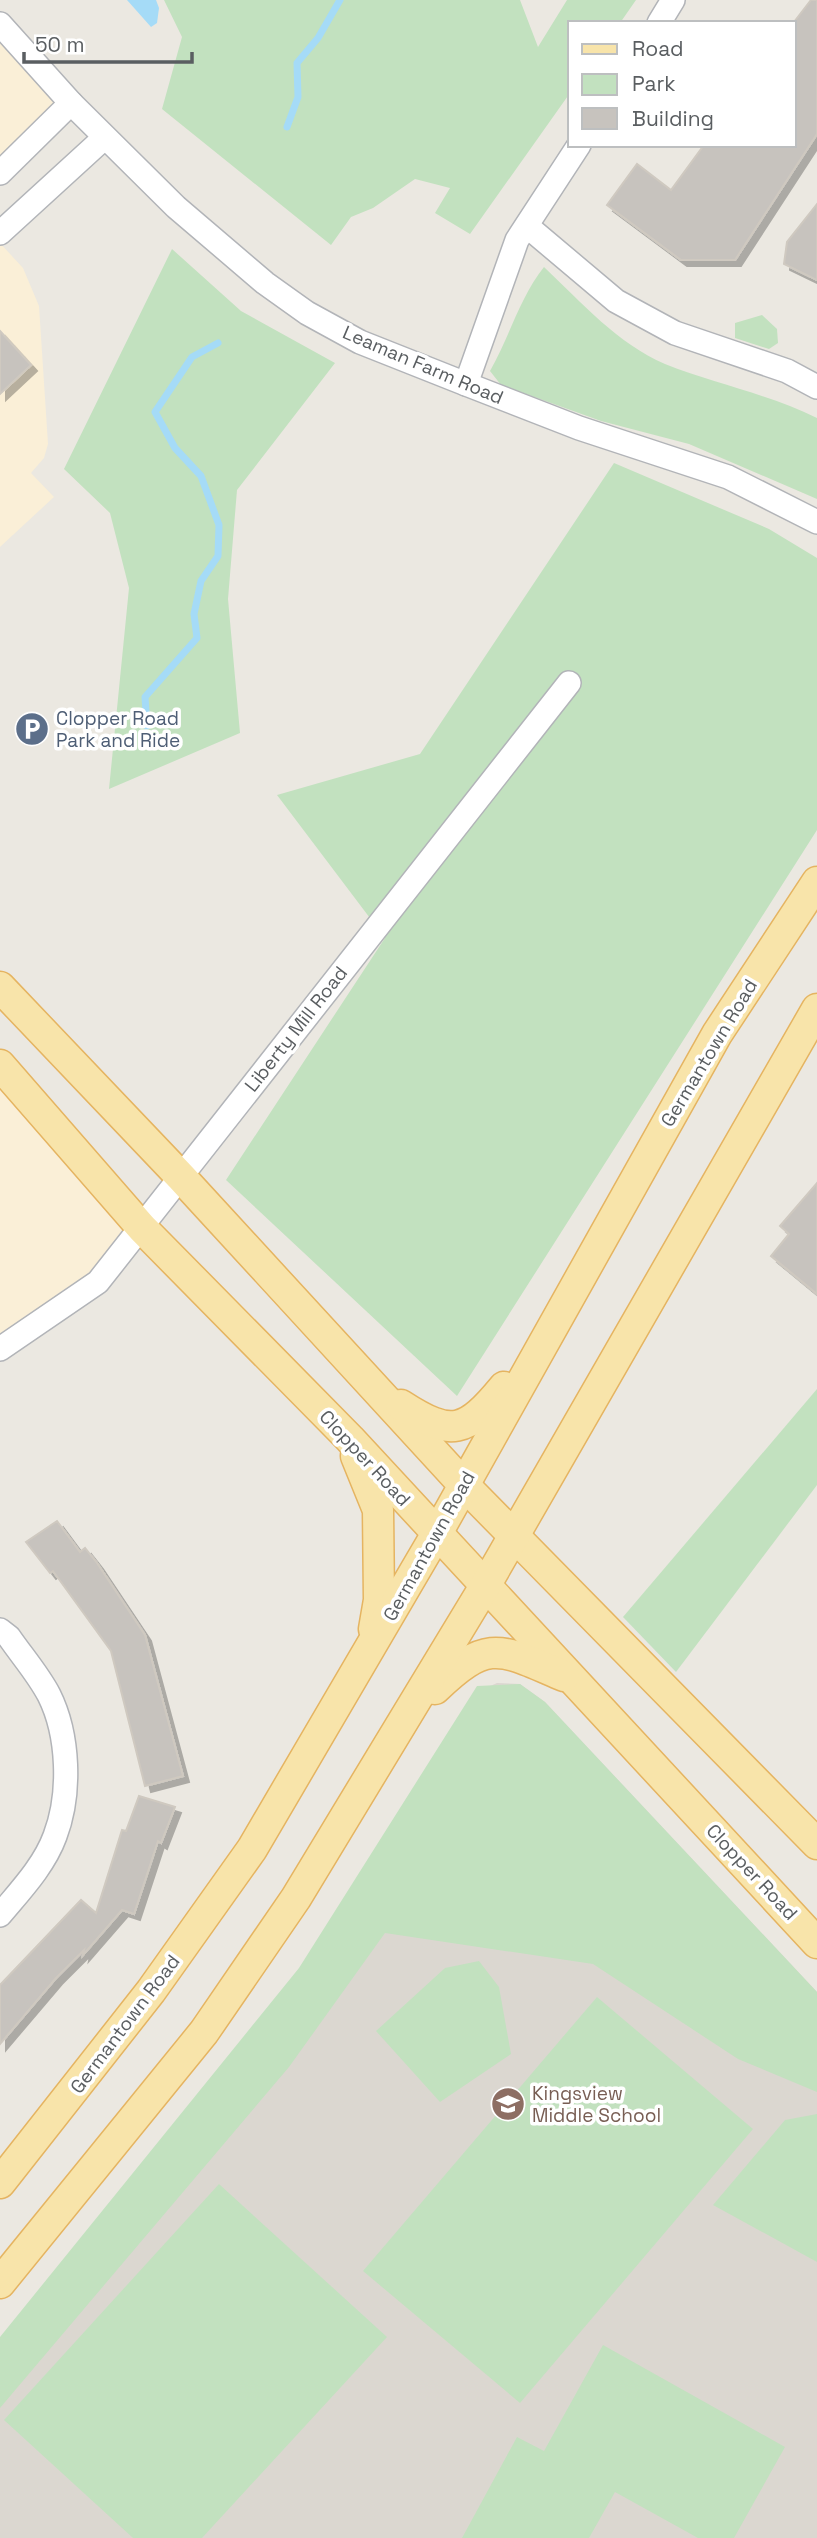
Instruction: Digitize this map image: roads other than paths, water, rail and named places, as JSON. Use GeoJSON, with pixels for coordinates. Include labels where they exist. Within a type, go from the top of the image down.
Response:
{"type":"FeatureCollection","features":[{"type":"Feature","properties":{"kind":"main road","name":"Germantown Road"},"geometry":{"type":"LineString","coordinates":[[0,2183],[151,1991],[252,1849],[436,1535],[717,1034],[817,882]]}},
{"type":"Feature","properties":{"kind":"main road"},"geometry":{"type":"LineString","coordinates":[[0,987],[181,1177],[463,1484],[817,1844]]}},
{"type":"Feature","properties":{"kind":"main road"},"geometry":{"type":"LineString","coordinates":[[0,2283],[204,2032],[296,1898],[485,1587],[817,1009]]}},
{"type":"Feature","properties":{"kind":"main road","name":"Clopper Road"},"geometry":{"type":"LineString","coordinates":[[0,1065],[142,1228],[349,1439],[817,1942]]}},
{"type":"Feature","properties":{"kind":"main road"},"geometry":{"type":"LineString","coordinates":[[376,1388],[427,1422],[452,1428],[481,1415],[547,1335]]}},
{"type":"Feature","properties":{"kind":"main road"},"geometry":{"type":"LineString","coordinates":[[349,1439],[378,1510],[379,1600],[369,1650]]}},
{"type":"Feature","properties":{"kind":"main road"},"geometry":{"type":"LineString","coordinates":[[410,1713],[460,1665],[485,1652],[512,1654],[572,1679]]}},
{"type":"Feature","properties":{"kind":"street"},"geometry":{"type":"LineString","coordinates":[[660,21],[673,0]]}},
{"type":"Feature","properties":{"kind":"street","name":"Leaman Farm Road"},"geometry":{"type":"LineString","coordinates":[[0,24],[104,138],[176,207],[265,283],[307,313],[360,342],[466,384],[579,428],[728,477],[817,522]]}},
{"type":"Feature","properties":{"kind":"street"},"geometry":{"type":"LineString","coordinates":[[0,173],[71,103]]}},
{"type":"Feature","properties":{"kind":"street"},"geometry":{"type":"LineString","coordinates":[[0,233],[104,138]]}},
{"type":"Feature","properties":{"kind":"street"},"geometry":{"type":"LineString","coordinates":[[466,384],[517,240],[578,147]]}},
{"type":"Feature","properties":{"kind":"street"},"geometry":{"type":"LineString","coordinates":[[527,226],[616,301],[675,333],[787,371],[817,387]]}},
{"type":"Feature","properties":{"kind":"street","name":"Liberty Mill Road"},"geometry":{"type":"LineString","coordinates":[[0,1349],[98,1282],[569,682]]}},
{"type":"Feature","properties":{"kind":"street"},"geometry":{"type":"LineString","coordinates":[[0,1630],[9,1637],[49,1695],[65,1751],[63,1803],[55,1837],[30,1880],[0,1915]]}},
{"type":"Feature","properties":{"kind":"water"},"geometry":{"type":"Polygon","coordinates":[[[127,0],[156,0],[159,8],[157,23],[151,27],[127,0]]]}},
{"type":"Feature","properties":{"kind":"waterway"},"geometry":{"type":"LineString","coordinates":[[287,127],[298,97],[297,63],[318,38],[340,0]]}},
{"type":"Feature","properties":{"kind":"waterway"},"geometry":{"type":"LineString","coordinates":[[147,726],[145,697],[197,638],[194,614],[201,581],[218,556],[219,525],[201,476],[175,448],[155,412],[192,357],[218,343]]}},
{"type":"Feature","properties":{"kind":"place","name":"Clopper Road Park and Ride"},"geometry":{"type":"Point","coordinates":[32,729]}},
{"type":"Feature","properties":{"kind":"place","name":"Kingsview Middle School"},"geometry":{"type":"Point","coordinates":[508,2104]}}]}
